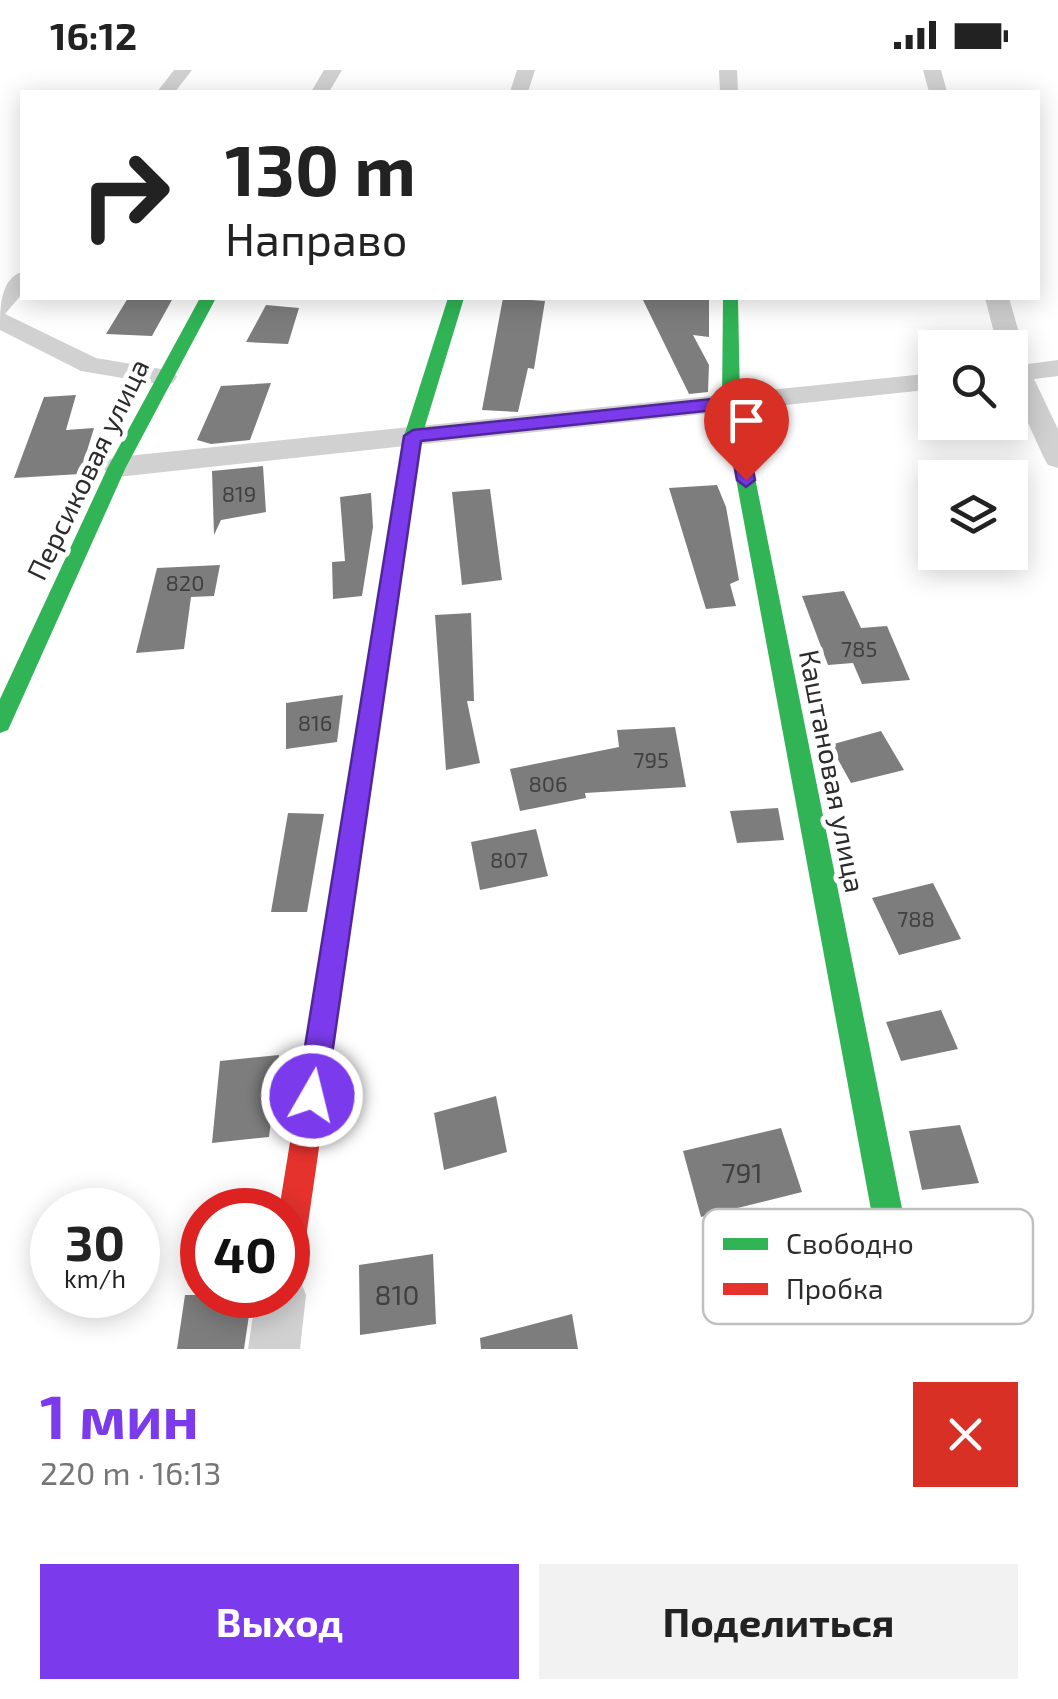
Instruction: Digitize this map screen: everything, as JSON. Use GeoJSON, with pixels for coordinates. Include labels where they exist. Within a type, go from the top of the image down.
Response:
{"type":"FeatureCollection","features":[{"type":"Feature","properties":{"kind":"street"},"geometry":{"type":"LineString","coordinates":[[168,90],[183,70]]}},
{"type":"Feature","properties":{"kind":"street"},"geometry":{"type":"LineString","coordinates":[[0,308],[20,282]]}},
{"type":"Feature","properties":{"kind":"street","name":"Персиковая улица"},"geometry":{"type":"LineString","coordinates":[[0,723],[117,467],[207,300]]}},
{"type":"Feature","properties":{"kind":"street"},"geometry":{"type":"LineString","coordinates":[[298,1188],[413,436],[455,300]]}},
{"type":"Feature","properties":{"kind":"street","name":"Каштановая улица"},"geometry":{"type":"LineString","coordinates":[[730,300],[731,403],[887,1209]]}},
{"type":"Feature","properties":{"kind":"street"},"geometry":{"type":"LineString","coordinates":[[996,300],[1004,330]]}},
{"type":"Feature","properties":{"kind":"street"},"geometry":{"type":"LineString","coordinates":[[0,320],[90,366],[164,377]]}},
{"type":"Feature","properties":{"kind":"street"},"geometry":{"type":"LineString","coordinates":[[1028,371],[1058,368]]}},
{"type":"Feature","properties":{"kind":"street"},"geometry":{"type":"LineString","coordinates":[[117,467],[918,383]]}},
{"type":"Feature","properties":{"kind":"street"},"geometry":{"type":"LineString","coordinates":[[1028,400],[1058,458]]}},
{"type":"Feature","properties":{"kind":"street"},"geometry":{"type":"LineString","coordinates":[[274,1349],[278,1318]]}},
{"type":"Feature","properties":{"kind":"building"},"geometry":{"type":"Polygon","coordinates":[[[127,300],[172,300],[152,336],[106,334],[127,300]]]}},
{"type":"Feature","properties":{"kind":"building"},"geometry":{"type":"Polygon","coordinates":[[[503,300],[545,301],[534,369],[528,368],[518,412],[482,410],[503,300]]]}},
{"type":"Feature","properties":{"kind":"building"},"geometry":{"type":"Polygon","coordinates":[[[643,300],[709,300],[709,337],[693,335],[709,365],[708,392],[689,394],[643,300]]]}},
{"type":"Feature","properties":{"kind":"building"},"geometry":{"type":"Polygon","coordinates":[[[266,305],[299,308],[288,344],[246,342],[266,305]]]}},
{"type":"Feature","properties":{"kind":"building"},"geometry":{"type":"Polygon","coordinates":[[[271,383],[250,440],[211,444],[197,440],[221,386],[271,383]]]}},
{"type":"Feature","properties":{"kind":"building"},"geometry":{"type":"Polygon","coordinates":[[[76,395],[66,430],[94,428],[80,474],[14,478],[44,397],[76,395]]]}},
{"type":"Feature","properties":{"kind":"building"},"geometry":{"type":"Polygon","coordinates":[[[263,466],[266,512],[221,520],[214,535],[212,471],[263,466]]]}},
{"type":"Feature","properties":{"kind":"building"},"geometry":{"type":"Polygon","coordinates":[[[717,485],[726,507],[739,580],[730,584],[736,606],[706,609],[669,488],[717,485]]]}},
{"type":"Feature","properties":{"kind":"building"},"geometry":{"type":"Polygon","coordinates":[[[490,489],[502,580],[462,585],[452,492],[490,489]]]}},
{"type":"Feature","properties":{"kind":"building"},"geometry":{"type":"Polygon","coordinates":[[[371,493],[373,527],[362,596],[333,599],[332,562],[345,561],[340,497],[371,493]]]}},
{"type":"Feature","properties":{"kind":"building"},"geometry":{"type":"Polygon","coordinates":[[[220,565],[214,596],[191,597],[184,649],[136,653],[157,568],[220,565]]]}},
{"type":"Feature","properties":{"kind":"building"},"geometry":{"type":"Polygon","coordinates":[[[844,591],[861,628],[887,626],[910,680],[862,684],[853,663],[828,665],[802,596],[844,591]]]}},
{"type":"Feature","properties":{"kind":"building"},"geometry":{"type":"Polygon","coordinates":[[[471,613],[474,701],[467,701],[480,763],[446,770],[435,615],[471,613]]]}},
{"type":"Feature","properties":{"kind":"building"},"geometry":{"type":"Polygon","coordinates":[[[343,695],[337,742],[286,749],[286,703],[343,695]]]}},
{"type":"Feature","properties":{"kind":"building"},"geometry":{"type":"Polygon","coordinates":[[[675,727],[686,787],[585,793],[586,798],[520,811],[510,769],[619,747],[617,730],[675,727]]]}},
{"type":"Feature","properties":{"kind":"building"},"geometry":{"type":"Polygon","coordinates":[[[881,731],[904,770],[851,783],[830,745],[881,731]]]}},
{"type":"Feature","properties":{"kind":"building"},"geometry":{"type":"Polygon","coordinates":[[[778,808],[784,840],[737,843],[730,811],[778,808]]]}},
{"type":"Feature","properties":{"kind":"building"},"geometry":{"type":"Polygon","coordinates":[[[288,813],[324,814],[307,912],[271,912],[288,813]]]}},
{"type":"Feature","properties":{"kind":"building"},"geometry":{"type":"Polygon","coordinates":[[[536,829],[548,876],[480,890],[471,842],[536,829]]]}},
{"type":"Feature","properties":{"kind":"building"},"geometry":{"type":"Polygon","coordinates":[[[933,883],[961,939],[899,955],[872,898],[933,883]]]}},
{"type":"Feature","properties":{"kind":"building"},"geometry":{"type":"Polygon","coordinates":[[[941,1010],[958,1049],[901,1061],[886,1022],[941,1010]]]}},
{"type":"Feature","properties":{"kind":"building"},"geometry":{"type":"Polygon","coordinates":[[[279,1055],[269,1137],[212,1143],[220,1061],[279,1055]]]}},
{"type":"Feature","properties":{"kind":"building"},"geometry":{"type":"Polygon","coordinates":[[[496,1096],[507,1152],[444,1170],[434,1113],[496,1096]]]}},
{"type":"Feature","properties":{"kind":"building"},"geometry":{"type":"Polygon","coordinates":[[[960,1125],[979,1183],[922,1190],[909,1131],[960,1125]]]}},
{"type":"Feature","properties":{"kind":"building"},"geometry":{"type":"Polygon","coordinates":[[[781,1128],[802,1192],[733,1209],[703,1209],[701,1217],[683,1151],[781,1128]]]}},
{"type":"Feature","properties":{"kind":"building"},"geometry":{"type":"Polygon","coordinates":[[[433,1254],[436,1324],[360,1335],[359,1265],[433,1254]]]}},
{"type":"Feature","properties":{"kind":"building"},"geometry":{"type":"Polygon","coordinates":[[[572,1314],[578,1349],[481,1349],[480,1338],[572,1314]]]}},
{"type":"Feature","properties":{"kind":"building"},"geometry":{"type":"Polygon","coordinates":[[[182,1318],[249,1318],[244,1349],[177,1349],[182,1318]]]}},
{"type":"Feature","properties":{"kind":"traffic: fast"},"geometry":{"type":"LineString","coordinates":[[0,723],[117,467],[207,300]]}},
{"type":"Feature","properties":{"kind":"traffic: fast"},"geometry":{"type":"LineString","coordinates":[[357,803],[413,436],[455,300]]}},
{"type":"Feature","properties":{"kind":"traffic: fast"},"geometry":{"type":"LineString","coordinates":[[730,300],[731,403],[887,1209]]}},
{"type":"Feature","properties":{"kind":"traffic: jam"},"geometry":{"type":"LineString","coordinates":[[298,1188],[357,803]]}},
{"type":"Feature","properties":{"kind":"route"},"geometry":{"type":"LineString","coordinates":[[312,1096],[413,436],[731,403],[746,480]]}}]}
